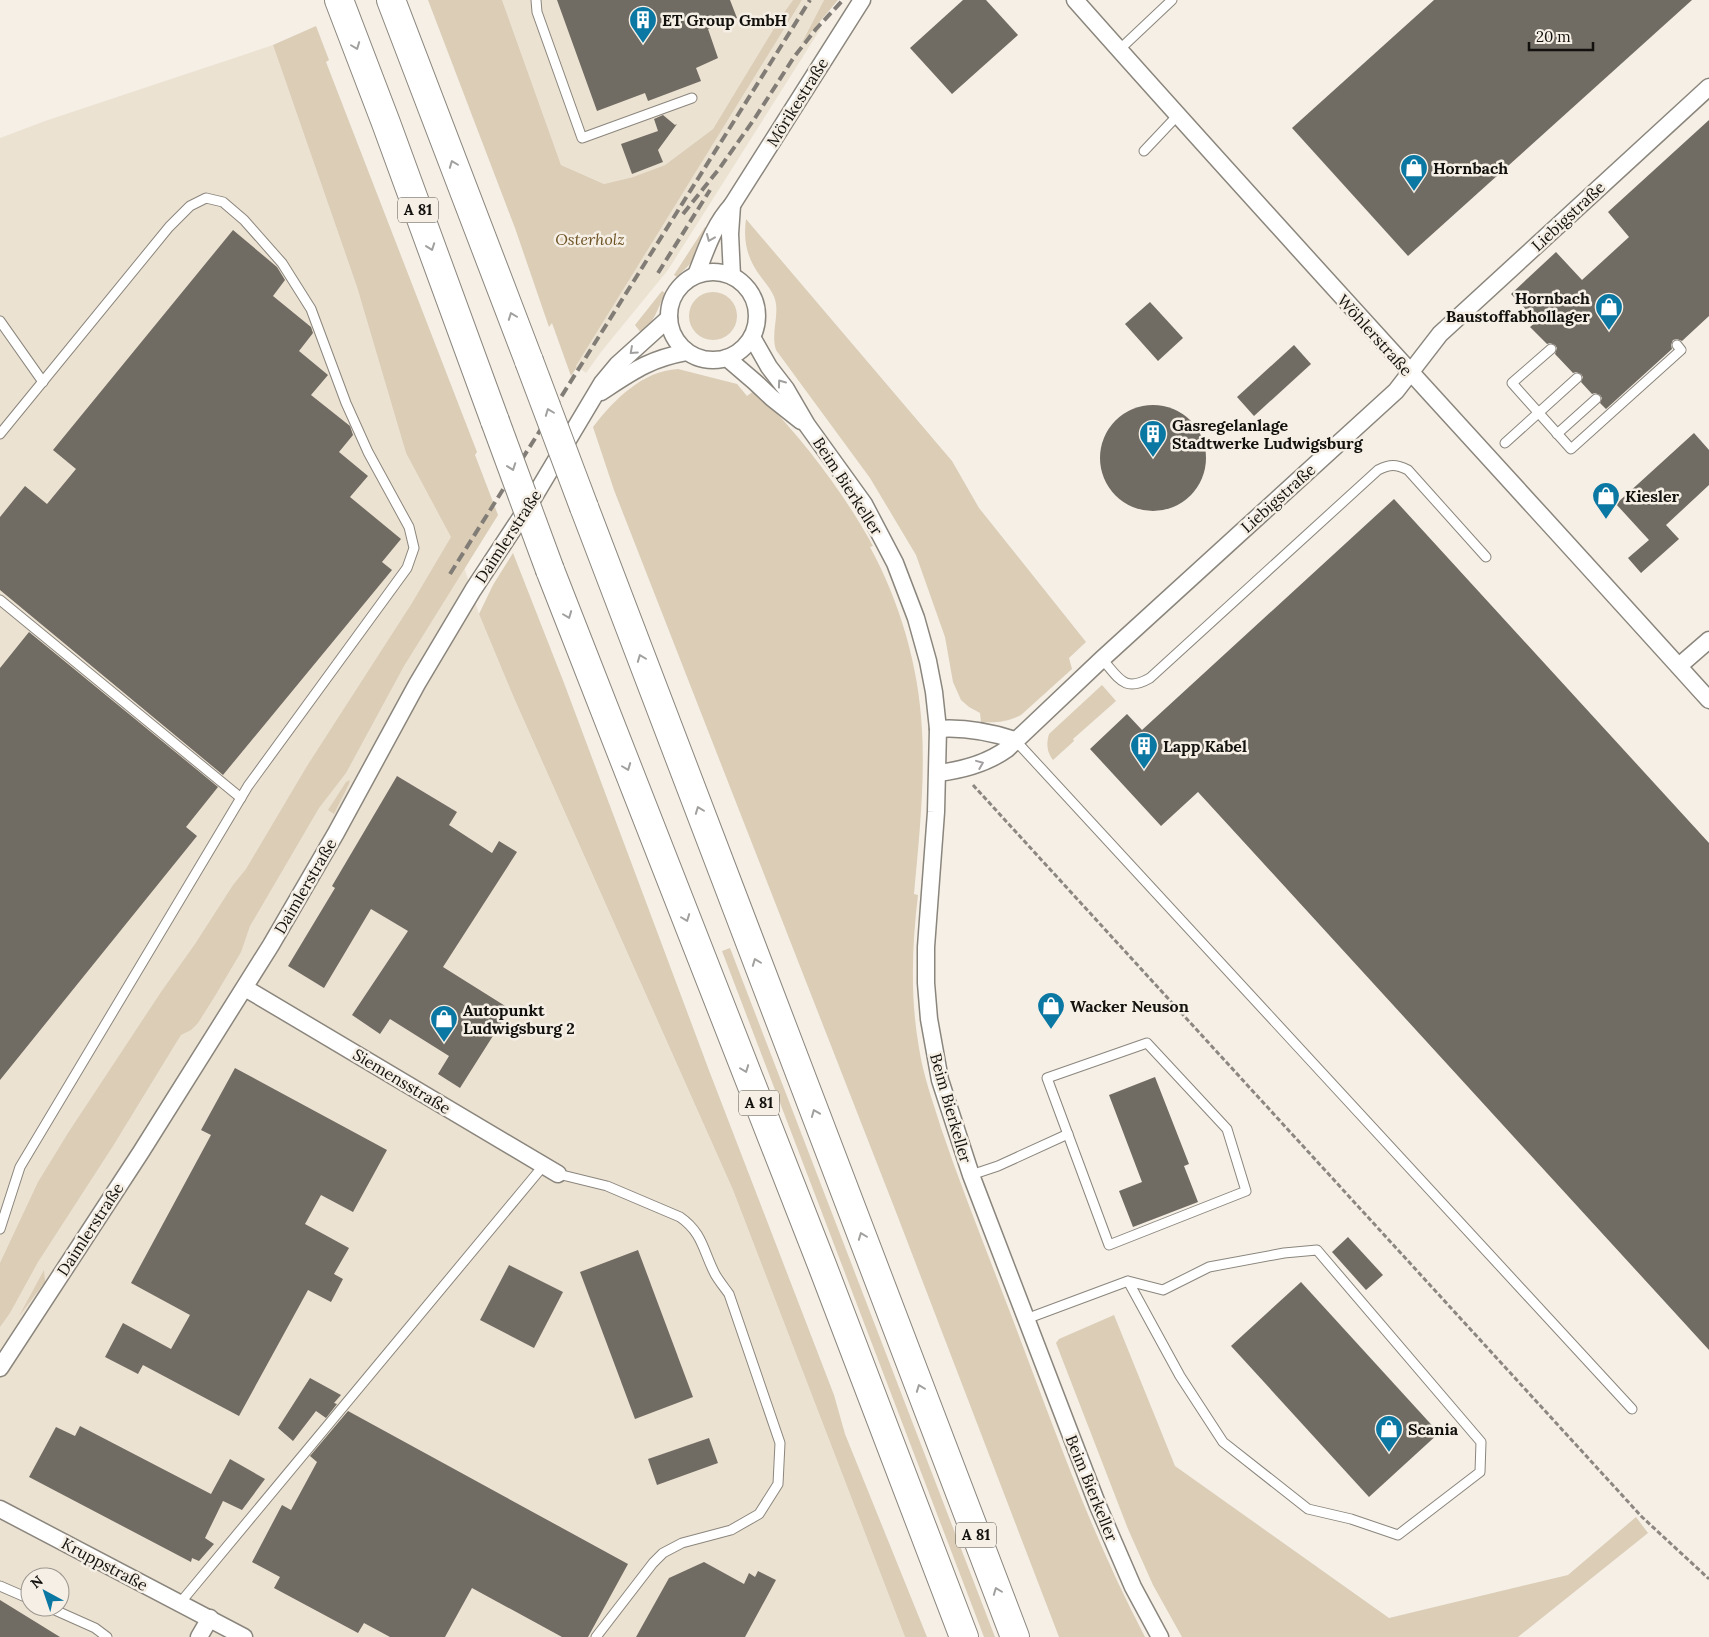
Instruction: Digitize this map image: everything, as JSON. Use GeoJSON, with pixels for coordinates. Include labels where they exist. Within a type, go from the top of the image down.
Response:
{"type":"FeatureCollection","features":[{"type":"Feature","properties":{"kind":"highway","name":"A 81"},"geometry":{"type":"LineString","coordinates":[[339,0],[550,570],[822,1265],[964,1637]]}},
{"type":"Feature","properties":{"kind":"highway","name":"A 81"},"geometry":{"type":"LineString","coordinates":[[391,0],[1015,1637]]}},
{"type":"Feature","properties":{"kind":"street","name":"Mörikestraße"},"geometry":{"type":"LineString","coordinates":[[696,276],[712,234],[721,217],[732,205],[862,0]]}},
{"type":"Feature","properties":{"kind":"street","name":"Wöhlerstraße"},"geometry":{"type":"LineString","coordinates":[[1075,0],[1177,116],[1709,700]]}},
{"type":"Feature","properties":{"kind":"street","name":"Liebigstraße"},"geometry":{"type":"LineString","coordinates":[[938,773],[963,770],[1008,749],[1102,659],[1396,391],[1440,334],[1709,86]]}},
{"type":"Feature","properties":{"kind":"street","name":"Mörikestraße"},"geometry":{"type":"LineString","coordinates":[[732,205],[730,234],[732,276]]}},
{"type":"Feature","properties":{"kind":"street"},"geometry":{"type":"LineString","coordinates":[[714,272],[732,276],[744,284],[753,295],[757,309],[757,323],[752,337],[746,346],[727,358],[706,360],[687,352],[678,342],[672,331],[669,318],[673,297],[687,281],[696,276],[714,272]]}},
{"type":"Feature","properties":{"kind":"street","name":"Daimlerstraße"},"geometry":{"type":"LineString","coordinates":[[0,1368],[141,1152],[244,988],[336,833],[417,684],[473,590],[531,502],[602,383],[617,364],[669,318]]}},
{"type":"Feature","properties":{"kind":"street","name":"Beim Bierkeller"},"geometry":{"type":"LineString","coordinates":[[752,337],[769,367],[786,389],[806,425],[864,504],[896,563],[913,609],[928,661],[938,729],[938,773],[926,947],[926,983],[929,1018],[940,1080],[971,1175],[1113,1541],[1133,1588],[1160,1637]]}},
{"type":"Feature","properties":{"kind":"street","name":"Daimlerstraße"},"geometry":{"type":"LineString","coordinates":[[595,396],[642,365],[666,356],[687,352]]}},
{"type":"Feature","properties":{"kind":"street","name":"Beim Bierkeller"},"geometry":{"type":"LineString","coordinates":[[727,358],[806,425]]}},
{"type":"Feature","properties":{"kind":"street"},"geometry":{"type":"LineString","coordinates":[[1679,666],[1709,640]]}},
{"type":"Feature","properties":{"kind":"street"},"geometry":{"type":"LineString","coordinates":[[938,729],[958,728],[1016,740]]}},
{"type":"Feature","properties":{"kind":"street","name":"Siemensstraße"},"geometry":{"type":"LineString","coordinates":[[244,988],[551,1170]]}},
{"type":"Feature","properties":{"kind":"street","name":"Kruppstraße"},"geometry":{"type":"LineString","coordinates":[[0,1509],[244,1637]]}},
{"type":"Feature","properties":{"kind":"street"},"geometry":{"type":"LineString","coordinates":[[199,1637],[210,1618]]}},
{"type":"Feature","properties":{"kind":"lane"},"geometry":{"type":"LineString","coordinates":[[536,0],[537,12],[582,138],[692,98]]}},
{"type":"Feature","properties":{"kind":"lane"},"geometry":{"type":"LineString","coordinates":[[1119,50],[1172,0]]}},
{"type":"Feature","properties":{"kind":"lane"},"geometry":{"type":"LineString","coordinates":[[1144,151],[1177,116]]}},
{"type":"Feature","properties":{"kind":"lane"},"geometry":{"type":"LineString","coordinates":[[0,434],[169,227],[190,206],[206,198],[223,202],[244,220],[282,263],[311,309],[346,403],[368,452],[409,526],[414,548],[406,568],[241,798],[20,1167],[0,1229]]}},
{"type":"Feature","properties":{"kind":"lane"},"geometry":{"type":"LineString","coordinates":[[0,321],[43,382]]}},
{"type":"Feature","properties":{"kind":"lane"},"geometry":{"type":"LineString","coordinates":[[1551,349],[1512,383],[1571,449],[1681,350],[1677,345]]}},
{"type":"Feature","properties":{"kind":"lane"},"geometry":{"type":"LineString","coordinates":[[1505,443],[1578,378]]}},
{"type":"Feature","properties":{"kind":"lane"},"geometry":{"type":"LineString","coordinates":[[1557,434],[1596,399]]}},
{"type":"Feature","properties":{"kind":"lane"},"geometry":{"type":"LineString","coordinates":[[1102,659],[1130,686],[1138,685],[1150,678],[1378,470],[1387,465],[1397,465],[1408,470],[1486,557]]}},
{"type":"Feature","properties":{"kind":"lane"},"geometry":{"type":"LineString","coordinates":[[0,600],[241,798]]}},
{"type":"Feature","properties":{"kind":"lane"},"geometry":{"type":"LineString","coordinates":[[1016,740],[1632,1409]]}},
{"type":"Feature","properties":{"kind":"lane"},"geometry":{"type":"LineString","coordinates":[[1147,1044],[1227,1129],[1246,1191],[1109,1245],[1068,1134],[1047,1078],[1147,1044]]}},
{"type":"Feature","properties":{"kind":"lane"},"geometry":{"type":"LineString","coordinates":[[971,1175],[998,1166],[1068,1134]]}},
{"type":"Feature","properties":{"kind":"lane"},"geometry":{"type":"LineString","coordinates":[[180,1603],[551,1170],[607,1186],[680,1217],[698,1233],[715,1275],[729,1294],[780,1443],[778,1484],[759,1514],[731,1530],[682,1543],[663,1553],[653,1563],[596,1637]]}},
{"type":"Feature","properties":{"kind":"lane"},"geometry":{"type":"LineString","coordinates":[[1026,1318],[1128,1281],[1163,1290],[1209,1267],[1284,1253],[1317,1250],[1481,1442],[1480,1472],[1398,1535],[1351,1519],[1308,1509],[1222,1442],[1180,1376],[1128,1281]]}},
{"type":"Feature","properties":{"kind":"lane"},"geometry":{"type":"LineString","coordinates":[[0,1586],[20,1595]]}},
{"type":"Feature","properties":{"kind":"lane"},"geometry":{"type":"LineString","coordinates":[[70,1617],[95,1628],[107,1637]]}},
{"type":"Feature","properties":{"kind":"path"},"geometry":{"type":"LineString","coordinates":[[963,770],[972,783],[1642,1517],[1709,1579]]}},
{"type":"Feature","properties":{"kind":"shaded area"},"geometry":{"type":"Polygon","coordinates":[[[502,0],[793,0],[713,129],[665,165],[633,177],[604,184],[561,165],[502,0]]]}},
{"type":"Feature","properties":{"kind":"shaded area"},"geometry":{"type":"Polygon","coordinates":[[[802,0],[824,0],[802,41],[818,25],[821,28],[668,270],[586,373],[576,366],[802,0]]]}},
{"type":"Feature","properties":{"kind":"shaded area"},"geometry":{"type":"Polygon","coordinates":[[[273,45],[357,287],[406,453],[452,537],[479,614],[514,698],[733,1190],[905,1637],[0,1637],[0,138],[45,121],[273,45]]]}},
{"type":"Feature","properties":{"kind":"green space","name":"Osterholz"},"geometry":{"type":"Polygon","coordinates":[[[428,0],[502,0],[561,165],[604,184],[633,177],[665,165],[713,129],[781,17],[793,0],[802,0],[571,376],[552,323],[549,327],[515,228],[428,0]]]}},
{"type":"Feature","properties":{"kind":"green space"},"geometry":{"type":"Polygon","coordinates":[[[824,0],[838,0],[801,44],[824,0]]]}},
{"type":"Feature","properties":{"kind":"green space"},"geometry":{"type":"Polygon","coordinates":[[[316,26],[329,60],[326,62],[477,452],[475,455],[498,515],[404,666],[346,773],[319,808],[250,926],[241,952],[215,996],[198,1023],[191,1030],[181,1035],[113,1146],[38,1262],[10,1313],[0,1327],[0,1263],[38,1182],[161,992],[233,885],[246,869],[307,766],[412,603],[451,537],[406,453],[357,287],[273,45],[316,26]]]}},
{"type":"Feature","properties":{"kind":"green space"},"geometry":{"type":"Polygon","coordinates":[[[746,219],[952,461],[979,508],[1086,642],[1069,658],[1072,669],[1021,715],[1001,722],[981,722],[980,713],[961,700],[953,682],[945,637],[916,555],[870,478],[776,350],[774,338],[775,300],[749,257],[745,235],[746,219]]]}},
{"type":"Feature","properties":{"kind":"green space"},"geometry":{"type":"Polygon","coordinates":[[[705,227],[693,261],[677,277],[674,275],[705,227]]]}},
{"type":"Feature","properties":{"kind":"green space"},"geometry":{"type":"Polygon","coordinates":[[[662,291],[665,293],[658,310],[642,334],[635,325],[662,291]]]}},
{"type":"Feature","properties":{"kind":"green space"},"geometry":{"type":"Polygon","coordinates":[[[708,292],[718,292],[730,299],[737,311],[737,321],[730,333],[718,340],[708,340],[700,336],[693,329],[689,321],[689,311],[693,303],[700,296],[708,292]]]}},
{"type":"Feature","properties":{"kind":"green space"},"geometry":{"type":"Polygon","coordinates":[[[678,369],[737,384],[747,396],[755,390],[772,408],[804,445],[848,504],[873,546],[870,547],[899,612],[917,683],[922,730],[920,832],[914,894],[918,895],[914,933],[913,990],[916,1029],[923,1068],[956,1170],[1069,1468],[1086,1511],[1145,1637],[1059,1637],[896,1212],[614,490],[593,427],[620,397],[641,381],[652,375],[678,369]]]}},
{"type":"Feature","properties":{"kind":"green space"},"geometry":{"type":"Polygon","coordinates":[[[513,553],[834,1395],[845,1434],[927,1637],[905,1637],[733,1190],[514,698],[479,614],[493,585],[513,553]]]}},
{"type":"Feature","properties":{"kind":"green space"},"geometry":{"type":"Polygon","coordinates":[[[1102,685],[1116,701],[1073,739],[1074,741],[1053,760],[1048,748],[1049,734],[1102,685]]]}},
{"type":"Feature","properties":{"kind":"green space"},"geometry":{"type":"Polygon","coordinates":[[[350,780],[334,814],[328,810],[346,782],[350,780]]]}},
{"type":"Feature","properties":{"kind":"green space"},"geometry":{"type":"Polygon","coordinates":[[[730,948],[995,1637],[984,1637],[722,951],[730,948]]]}},
{"type":"Feature","properties":{"kind":"green space"},"geometry":{"type":"Polygon","coordinates":[[[44,1270],[45,1282],[19,1316],[44,1270]]]}},
{"type":"Feature","properties":{"kind":"green space"},"geometry":{"type":"Polygon","coordinates":[[[1114,1315],[1175,1466],[1389,1618],[1568,1575],[1636,1517],[1648,1533],[1518,1637],[1182,1637],[1153,1585],[1128,1529],[1056,1343],[1059,1339],[1114,1315]]]}},
{"type":"Feature","properties":{"kind":"building","name":"ET Group GmbH"},"geometry":{"type":"Polygon","coordinates":[[[557,0],[730,0],[737,18],[708,29],[718,58],[696,68],[701,81],[648,101],[645,93],[597,111],[557,0]]]}},
{"type":"Feature","properties":{"kind":"building"},"geometry":{"type":"Polygon","coordinates":[[[963,0],[986,0],[1018,35],[952,94],[910,48],[963,0]]]}},
{"type":"Feature","properties":{"kind":"building","name":"Hornbach"},"geometry":{"type":"Polygon","coordinates":[[[1434,0],[1692,0],[1408,256],[1292,128],[1434,0]]]}},
{"type":"Feature","properties":{"kind":"building"},"geometry":{"type":"Polygon","coordinates":[[[663,115],[675,125],[677,124],[658,150],[663,162],[632,174],[621,144],[658,131],[654,119],[663,115]]]}},
{"type":"Feature","properties":{"kind":"building"},"geometry":{"type":"Polygon","coordinates":[[[1709,120],[1709,316],[1682,341],[1673,340],[1672,349],[1606,409],[1600,403],[1602,398],[1600,395],[1592,394],[1581,382],[1583,377],[1581,374],[1573,373],[1555,354],[1557,348],[1555,345],[1547,344],[1530,327],[1537,321],[1511,294],[1556,252],[1582,280],[1629,237],[1608,212],[1709,120]]]}},
{"type":"Feature","properties":{"kind":"building"},"geometry":{"type":"Polygon","coordinates":[[[233,230],[277,267],[285,280],[273,296],[311,327],[313,333],[299,351],[328,375],[311,395],[350,426],[353,435],[339,452],[368,476],[350,497],[401,539],[382,562],[392,570],[223,775],[0,590],[0,517],[25,486],[47,504],[76,469],[53,450],[233,230]]]}},
{"type":"Feature","properties":{"kind":"building"},"geometry":{"type":"Polygon","coordinates":[[[1150,302],[1183,338],[1158,361],[1125,324],[1150,302]]]}},
{"type":"Feature","properties":{"kind":"building"},"geometry":{"type":"Polygon","coordinates":[[[1294,345],[1311,364],[1254,416],[1237,397],[1294,345]]]}},
{"type":"Feature","properties":{"kind":"building","name":"Gasregelanlage Stadtwerke Ludwigsburg"},"geometry":{"type":"Polygon","coordinates":[[[1153,405],[1173,409],[1191,420],[1202,438],[1206,458],[1202,478],[1191,496],[1173,507],[1153,511],[1133,507],[1115,496],[1104,478],[1100,458],[1104,438],[1115,420],[1133,409],[1153,405]]]}},
{"type":"Feature","properties":{"kind":"building"},"geometry":{"type":"Polygon","coordinates":[[[1694,433],[1709,450],[1709,485],[1666,525],[1679,539],[1641,573],[1628,558],[1649,540],[1616,504],[1694,433]]]}},
{"type":"Feature","properties":{"kind":"building"},"geometry":{"type":"Polygon","coordinates":[[[1394,499],[1709,843],[1709,1350],[1198,792],[1161,826],[1090,749],[1127,714],[1142,730],[1394,499]]]}},
{"type":"Feature","properties":{"kind":"building"},"geometry":{"type":"Polygon","coordinates":[[[29,632],[218,787],[186,827],[197,836],[0,1080],[0,668],[29,632]]]}},
{"type":"Feature","properties":{"kind":"building"},"geometry":{"type":"Polygon","coordinates":[[[397,776],[457,812],[449,825],[492,853],[499,841],[517,852],[443,967],[510,1009],[460,1088],[438,1074],[449,1056],[390,1019],[380,1034],[352,1015],[408,931],[371,909],[324,988],[288,966],[335,888],[332,886],[397,776]]]}},
{"type":"Feature","properties":{"kind":"building"},"geometry":{"type":"Polygon","coordinates":[[[235,1068],[387,1150],[353,1212],[321,1195],[305,1224],[349,1248],[334,1274],[343,1279],[331,1302],[308,1290],[239,1416],[143,1365],[138,1374],[105,1357],[123,1323],[171,1349],[190,1315],[131,1283],[211,1135],[201,1130],[235,1068]]]}},
{"type":"Feature","properties":{"kind":"building"},"geometry":{"type":"Polygon","coordinates":[[[1155,1077],[1189,1164],[1184,1166],[1198,1202],[1133,1227],[1119,1191],[1142,1182],[1109,1095],[1155,1077]]]}},
{"type":"Feature","properties":{"kind":"building"},"geometry":{"type":"Polygon","coordinates":[[[1348,1237],[1383,1275],[1366,1290],[1332,1252],[1348,1237]]]}},
{"type":"Feature","properties":{"kind":"building"},"geometry":{"type":"Polygon","coordinates":[[[638,1250],[693,1397],[635,1419],[580,1272],[638,1250]]]}},
{"type":"Feature","properties":{"kind":"building"},"geometry":{"type":"Polygon","coordinates":[[[509,1265],[563,1292],[534,1348],[480,1320],[509,1265]]]}},
{"type":"Feature","properties":{"kind":"building"},"geometry":{"type":"Polygon","coordinates":[[[1301,1282],[1439,1433],[1369,1497],[1231,1346],[1301,1282]]]}},
{"type":"Feature","properties":{"kind":"building"},"geometry":{"type":"Polygon","coordinates":[[[310,1378],[341,1395],[334,1403],[337,1404],[326,1418],[316,1411],[293,1441],[278,1428],[310,1378]]]}},
{"type":"Feature","properties":{"kind":"building"},"geometry":{"type":"Polygon","coordinates":[[[348,1411],[628,1564],[588,1637],[562,1637],[472,1588],[445,1637],[390,1637],[364,1623],[358,1633],[274,1588],[280,1577],[252,1562],[282,1505],[291,1510],[317,1462],[310,1456],[348,1411]]]}},
{"type":"Feature","properties":{"kind":"building"},"geometry":{"type":"Polygon","coordinates":[[[80,1426],[211,1494],[230,1459],[265,1479],[242,1510],[223,1501],[205,1538],[214,1544],[199,1561],[192,1558],[191,1562],[29,1477],[56,1427],[75,1436],[80,1426]]]}},
{"type":"Feature","properties":{"kind":"building"},"geometry":{"type":"Polygon","coordinates":[[[709,1438],[718,1463],[657,1485],[648,1459],[709,1438]]]}},
{"type":"Feature","properties":{"kind":"building"},"geometry":{"type":"Polygon","coordinates":[[[704,1562],[744,1584],[749,1573],[755,1577],[758,1571],[776,1580],[745,1637],[636,1637],[669,1578],[704,1562]]]}},
{"type":"Feature","properties":{"kind":"building"},"geometry":{"type":"Polygon","coordinates":[[[0,1600],[20,1612],[20,1617],[28,1617],[60,1637],[0,1637],[0,1600]]]}},
{"type":"Feature","properties":{"kind":"railway"},"geometry":{"type":"LineString","coordinates":[[450,574],[810,0]]}},
{"type":"Feature","properties":{"kind":"railway"},"geometry":{"type":"LineString","coordinates":[[683,214],[719,169],[755,118],[794,57],[816,29],[843,0]]}},
{"type":"Feature","properties":{"kind":"railway"},"geometry":{"type":"LineString","coordinates":[[658,273],[710,190]]}},
{"type":"Feature","properties":{"kind":"place","name":"ET Group GmbH"},"geometry":{"type":"Point","coordinates":[643,44]}},
{"type":"Feature","properties":{"kind":"place","name":"Hornbach"},"geometry":{"type":"Point","coordinates":[1414,192]}},
{"type":"Feature","properties":{"kind":"place","name":"Hornbach Baustoffabhollager"},"geometry":{"type":"Point","coordinates":[1609,331]}},
{"type":"Feature","properties":{"kind":"place","name":"Gasregelanlage Stadtwerke Ludwigsburg"},"geometry":{"type":"Point","coordinates":[1153,458]}},
{"type":"Feature","properties":{"kind":"place","name":"Kiesler"},"geometry":{"type":"Point","coordinates":[1606,520]}},
{"type":"Feature","properties":{"kind":"place","name":"Lapp Kabel"},"geometry":{"type":"Point","coordinates":[1144,770]}},
{"type":"Feature","properties":{"kind":"place","name":"Wacker Neuson"},"geometry":{"type":"Point","coordinates":[1051,1030]}},
{"type":"Feature","properties":{"kind":"place","name":"Autopunkt Ludwigsburg 2"},"geometry":{"type":"Point","coordinates":[444,1043]}},
{"type":"Feature","properties":{"kind":"place","name":"Scania"},"geometry":{"type":"Point","coordinates":[1389,1453]}}]}
